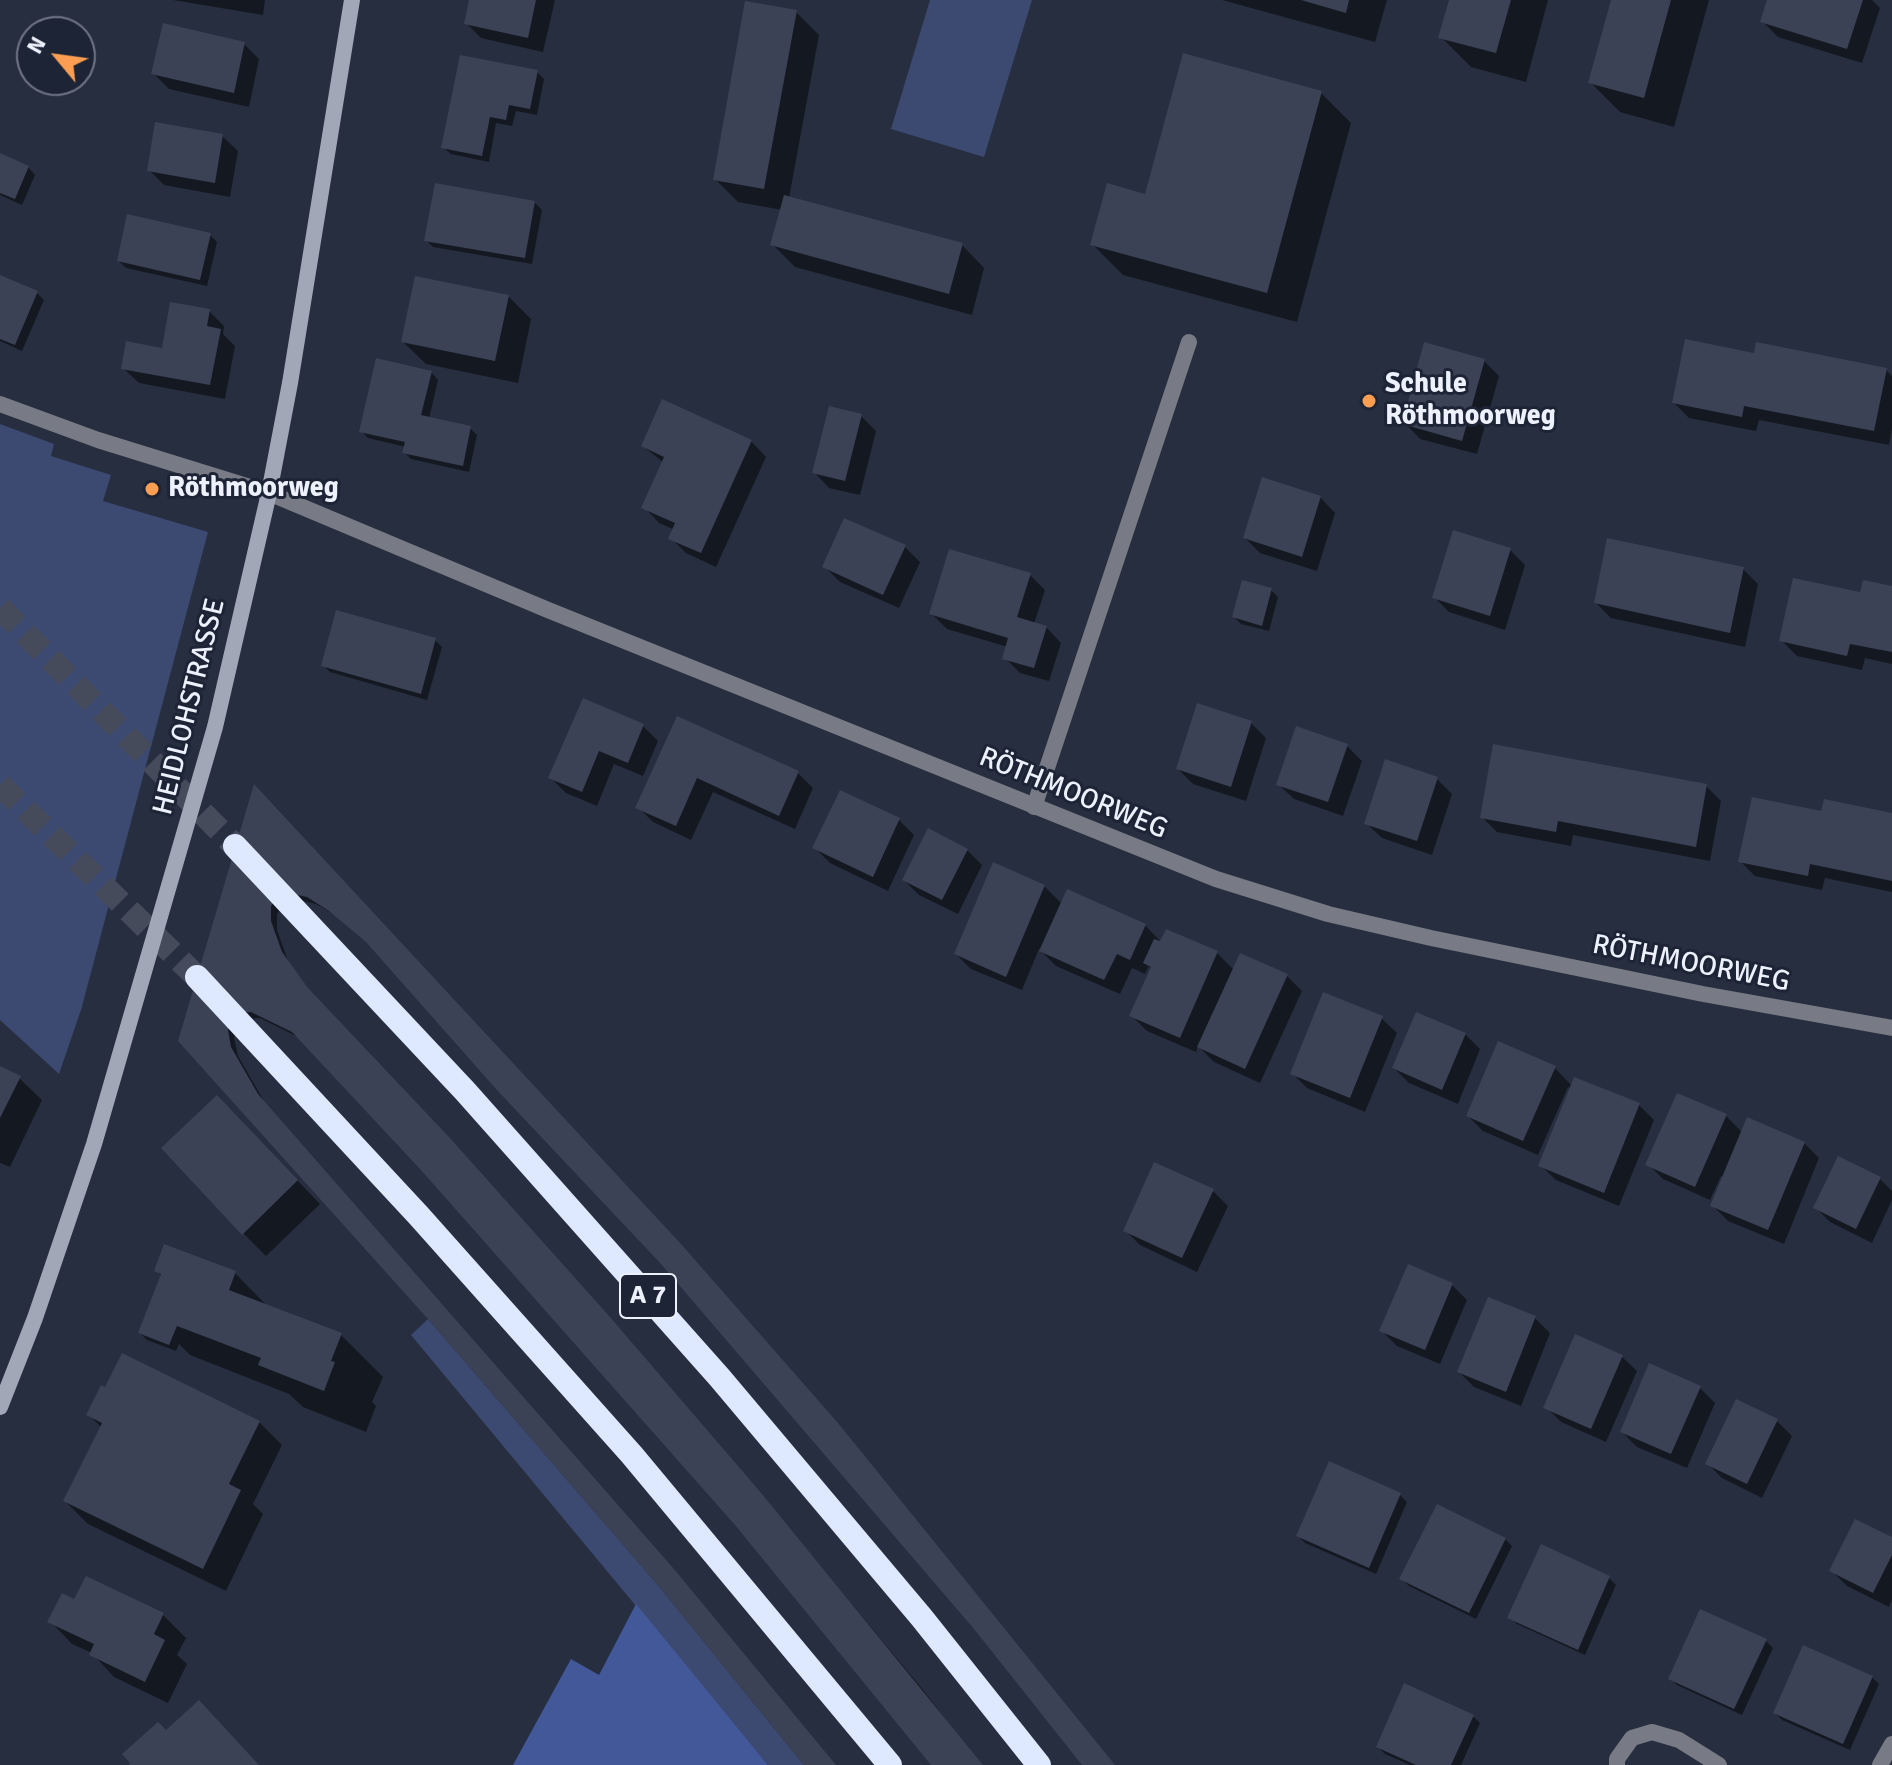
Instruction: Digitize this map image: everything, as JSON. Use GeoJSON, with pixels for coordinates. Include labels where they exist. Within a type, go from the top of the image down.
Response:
{"type":"FeatureCollection","features":[{"type":"Feature","properties":{"kind":"highway","name":"A 7"},"geometry":{"type":"LineString","coordinates":[[235,846],[465,1091],[720,1378],[922,1618],[1039,1765]]}},
{"type":"Feature","properties":{"kind":"highway"},"geometry":{"type":"LineString","coordinates":[[197,977],[419,1216],[632,1455],[890,1765]]}},
{"type":"Feature","properties":{"kind":"main road","name":"HEIDLOHSTRASSE"},"geometry":{"type":"LineString","coordinates":[[0,1407],[35,1318],[94,1144],[215,727],[269,493],[290,383],[352,0]]}},
{"type":"Feature","properties":{"kind":"street"},"geometry":{"type":"LineString","coordinates":[[1034,807],[1189,342]]}},
{"type":"Feature","properties":{"kind":"street","name":"RÖTHMOORWEG"},"geometry":{"type":"LineString","coordinates":[[0,404],[98,440],[269,493],[1216,879],[1328,914],[1554,965],[1892,1028]]}},
{"type":"Feature","properties":{"kind":"street"},"geometry":{"type":"LineString","coordinates":[[1617,1765],[1617,1759],[1632,1738],[1652,1732],[1679,1740],[1719,1765]]}},
{"type":"Feature","properties":{"kind":"street"},"geometry":{"type":"LineString","coordinates":[[1880,1765],[1892,1744]]}},
{"type":"Feature","properties":{"kind":"shaded area"},"geometry":{"type":"Polygon","coordinates":[[[930,0],[1032,0],[984,157],[891,129],[930,0]]]}},
{"type":"Feature","properties":{"kind":"shaded area"},"geometry":{"type":"Polygon","coordinates":[[[0,424],[54,444],[51,456],[111,475],[103,501],[208,532],[81,1010],[59,1074],[0,1020],[0,424]]]}},
{"type":"Feature","properties":{"kind":"shaded area"},"geometry":{"type":"Polygon","coordinates":[[[428,1319],[657,1584],[804,1765],[768,1765],[411,1335],[428,1319]]]}},
{"type":"Feature","properties":{"kind":"shaded area"},"geometry":{"type":"Polygon","coordinates":[[[636,1604],[768,1765],[513,1765],[571,1659],[599,1675],[636,1604]]]}},
{"type":"Feature","properties":{"kind":"building"},"geometry":{"type":"Polygon","coordinates":[[[469,0],[536,0],[528,38],[464,24],[469,0]]]}},
{"type":"Feature","properties":{"kind":"building"},"geometry":{"type":"Polygon","coordinates":[[[1301,0],[1349,0],[1346,13],[1301,0]]]}},
{"type":"Feature","properties":{"kind":"building"},"geometry":{"type":"Polygon","coordinates":[[[1449,0],[1511,0],[1496,53],[1438,38],[1449,0]]]}},
{"type":"Feature","properties":{"kind":"building"},"geometry":{"type":"Polygon","coordinates":[[[1611,0],[1671,0],[1644,98],[1588,83],[1611,0]]]}},
{"type":"Feature","properties":{"kind":"building"},"geometry":{"type":"Polygon","coordinates":[[[1767,0],[1863,0],[1847,49],[1760,22],[1767,0]]]}},
{"type":"Feature","properties":{"kind":"building"},"geometry":{"type":"Polygon","coordinates":[[[745,1],[797,10],[764,189],[713,180],[745,1]]]}},
{"type":"Feature","properties":{"kind":"building"},"geometry":{"type":"Polygon","coordinates":[[[163,23],[245,42],[234,93],[151,74],[163,23]]]}},
{"type":"Feature","properties":{"kind":"building"},"geometry":{"type":"Polygon","coordinates":[[[1183,53],[1322,91],[1267,293],[1090,245],[1107,183],[1145,194],[1183,53]]]}},
{"type":"Feature","properties":{"kind":"building"},"geometry":{"type":"Polygon","coordinates":[[[460,55],[538,70],[530,109],[509,105],[506,120],[490,117],[482,156],[441,148],[460,55]]]}},
{"type":"Feature","properties":{"kind":"building"},"geometry":{"type":"Polygon","coordinates":[[[155,122],[223,134],[215,183],[147,171],[155,122]]]}},
{"type":"Feature","properties":{"kind":"building"},"geometry":{"type":"Polygon","coordinates":[[[0,153],[29,166],[15,199],[0,193],[0,153]]]}},
{"type":"Feature","properties":{"kind":"building"},"geometry":{"type":"Polygon","coordinates":[[[435,183],[535,201],[525,258],[424,241],[435,183]]]}},
{"type":"Feature","properties":{"kind":"building"},"geometry":{"type":"Polygon","coordinates":[[[784,195],[963,243],[949,294],[770,245],[784,195]]]}},
{"type":"Feature","properties":{"kind":"building"},"geometry":{"type":"Polygon","coordinates":[[[127,214],[211,233],[200,280],[117,261],[127,214]]]}},
{"type":"Feature","properties":{"kind":"building"},"geometry":{"type":"Polygon","coordinates":[[[0,275],[38,291],[15,345],[0,339],[0,275]]]}},
{"type":"Feature","properties":{"kind":"building"},"geometry":{"type":"Polygon","coordinates":[[[415,276],[509,295],[495,361],[401,342],[415,276]]]}},
{"type":"Feature","properties":{"kind":"building"},"geometry":{"type":"Polygon","coordinates":[[[170,302],[210,309],[207,326],[221,329],[210,385],[121,369],[126,341],[162,348],[170,302]]]}},
{"type":"Feature","properties":{"kind":"building"},"geometry":{"type":"Polygon","coordinates":[[[1685,339],[1754,353],[1756,342],[1887,368],[1874,431],[1744,406],[1742,417],[1672,403],[1685,339]]]}},
{"type":"Feature","properties":{"kind":"building"},"geometry":{"type":"Polygon","coordinates":[[[1424,342],[1485,359],[1462,441],[1402,424],[1424,342]]]}},
{"type":"Feature","properties":{"kind":"building"},"geometry":{"type":"Polygon","coordinates":[[[376,358],[432,371],[421,415],[471,426],[463,466],[402,453],[405,442],[359,432],[376,358]]]}},
{"type":"Feature","properties":{"kind":"building"},"geometry":{"type":"Polygon","coordinates":[[[662,399],[752,440],[701,553],[668,539],[675,523],[641,508],[664,457],[641,446],[662,399]]]}},
{"type":"Feature","properties":{"kind":"building"},"geometry":{"type":"Polygon","coordinates":[[[829,406],[862,414],[845,481],[812,473],[829,406]]]}},
{"type":"Feature","properties":{"kind":"building"},"geometry":{"type":"Polygon","coordinates":[[[1262,477],[1321,496],[1302,557],[1243,538],[1262,477]]]}},
{"type":"Feature","properties":{"kind":"building"},"geometry":{"type":"Polygon","coordinates":[[[844,518],[906,545],[883,595],[822,567],[844,518]]]}},
{"type":"Feature","properties":{"kind":"building"},"geometry":{"type":"Polygon","coordinates":[[[1453,530],[1511,548],[1490,616],[1432,598],[1453,530]]]}},
{"type":"Feature","properties":{"kind":"building"},"geometry":{"type":"Polygon","coordinates":[[[1607,538],[1744,567],[1730,633],[1594,603],[1607,538]]]}},
{"type":"Feature","properties":{"kind":"building"},"geometry":{"type":"Polygon","coordinates":[[[949,549],[1031,573],[1017,617],[1047,626],[1034,668],[1002,659],[1008,638],[929,614],[949,549]]]}},
{"type":"Feature","properties":{"kind":"building"},"geometry":{"type":"Polygon","coordinates":[[[1793,578],[1860,592],[1863,580],[1892,586],[1892,652],[1850,644],[1847,656],[1779,641],[1793,578]]]}},
{"type":"Feature","properties":{"kind":"building"},"geometry":{"type":"Polygon","coordinates":[[[1242,580],[1272,588],[1262,626],[1232,617],[1242,580]]]}},
{"type":"Feature","properties":{"kind":"building"},"geometry":{"type":"Polygon","coordinates":[[[336,610],[436,638],[421,694],[321,666],[336,610]]]}},
{"type":"Feature","properties":{"kind":"building"},"geometry":{"type":"Polygon","coordinates":[[[583,698],[644,724],[628,763],[599,751],[582,792],[548,778],[583,698]]]}},
{"type":"Feature","properties":{"kind":"building"},"geometry":{"type":"Polygon","coordinates":[[[1197,703],[1252,721],[1231,787],[1176,769],[1197,703]]]}},
{"type":"Feature","properties":{"kind":"building"},"geometry":{"type":"Polygon","coordinates":[[[677,716],[799,771],[779,816],[697,778],[676,826],[635,808],[677,716]]]}},
{"type":"Feature","properties":{"kind":"building"},"geometry":{"type":"Polygon","coordinates":[[[1296,726],[1348,744],[1328,802],[1276,785],[1296,726]]]}},
{"type":"Feature","properties":{"kind":"building"},"geometry":{"type":"Polygon","coordinates":[[[1493,744],[1707,784],[1696,847],[1558,821],[1556,832],[1480,818],[1493,744]]]}},
{"type":"Feature","properties":{"kind":"building"},"geometry":{"type":"Polygon","coordinates":[[[1385,759],[1438,777],[1417,841],[1364,824],[1385,759]]]}},
{"type":"Feature","properties":{"kind":"building"},"geometry":{"type":"Polygon","coordinates":[[[254,784],[681,1244],[838,1423],[1115,1765],[1082,1765],[974,1629],[661,1264],[496,1089],[366,942],[307,897],[288,893],[277,896],[271,906],[271,921],[282,952],[308,988],[449,1137],[610,1317],[762,1494],[983,1765],[931,1765],[735,1525],[420,1169],[292,1032],[251,1012],[237,1013],[231,1019],[228,1030],[231,1047],[258,1094],[674,1569],[836,1765],[804,1765],[657,1584],[428,1319],[178,1041],[254,784]]]}},
{"type":"Feature","properties":{"kind":"building"},"geometry":{"type":"Polygon","coordinates":[[[840,790],[900,818],[873,877],[812,848],[840,790]]]}},
{"type":"Feature","properties":{"kind":"building"},"geometry":{"type":"Polygon","coordinates":[[[1752,797],[1821,811],[1824,799],[1892,813],[1892,881],[1810,864],[1808,876],[1738,862],[1752,797]]]}},
{"type":"Feature","properties":{"kind":"building"},"geometry":{"type":"Polygon","coordinates":[[[928,828],[968,849],[942,900],[902,880],[928,828]]]}},
{"type":"Feature","properties":{"kind":"building"},"geometry":{"type":"Polygon","coordinates":[[[993,862],[1045,885],[1006,977],[954,954],[993,862]]]}},
{"type":"Feature","properties":{"kind":"building"},"geometry":{"type":"Polygon","coordinates":[[[1067,889],[1146,924],[1130,960],[1117,954],[1104,980],[1039,951],[1067,889]]]}},
{"type":"Feature","properties":{"kind":"building"},"geometry":{"type":"Polygon","coordinates":[[[1166,929],[1218,951],[1180,1038],[1129,1016],[1151,967],[1143,963],[1154,939],[1160,941],[1166,929]]]}},
{"type":"Feature","properties":{"kind":"building"},"geometry":{"type":"Polygon","coordinates":[[[1240,953],[1288,974],[1245,1069],[1197,1047],[1240,953]]]}},
{"type":"Feature","properties":{"kind":"building"},"geometry":{"type":"Polygon","coordinates":[[[1323,992],[1383,1016],[1350,1098],[1290,1074],[1323,992]]]}},
{"type":"Feature","properties":{"kind":"building"},"geometry":{"type":"Polygon","coordinates":[[[1416,1012],[1466,1033],[1442,1090],[1392,1068],[1416,1012]]]}},
{"type":"Feature","properties":{"kind":"building"},"geometry":{"type":"Polygon","coordinates":[[[1498,1041],[1556,1066],[1523,1141],[1466,1116],[1498,1041]]]}},
{"type":"Feature","properties":{"kind":"building"},"geometry":{"type":"Polygon","coordinates":[[[0,1066],[21,1076],[0,1118],[0,1066]]]}},
{"type":"Feature","properties":{"kind":"building"},"geometry":{"type":"Polygon","coordinates":[[[1574,1077],[1640,1103],[1604,1193],[1538,1166],[1574,1077]]]}},
{"type":"Feature","properties":{"kind":"building"},"geometry":{"type":"Polygon","coordinates":[[[1677,1093],[1727,1114],[1695,1187],[1645,1165],[1677,1093]]]}},
{"type":"Feature","properties":{"kind":"building"},"geometry":{"type":"Polygon","coordinates":[[[217,1095],[298,1180],[242,1235],[161,1148],[217,1095]]]}},
{"type":"Feature","properties":{"kind":"building"},"geometry":{"type":"Polygon","coordinates":[[[1747,1117],[1805,1142],[1768,1230],[1710,1206],[1747,1117]]]}},
{"type":"Feature","properties":{"kind":"building"},"geometry":{"type":"Polygon","coordinates":[[[1838,1156],[1881,1177],[1856,1229],[1813,1208],[1838,1156]]]}},
{"type":"Feature","properties":{"kind":"building"},"geometry":{"type":"Polygon","coordinates":[[[1154,1162],[1214,1189],[1182,1258],[1123,1231],[1154,1162]]]}},
{"type":"Feature","properties":{"kind":"building"},"geometry":{"type":"Polygon","coordinates":[[[164,1244],[236,1271],[229,1290],[342,1333],[324,1391],[258,1365],[261,1358],[177,1326],[169,1345],[138,1333],[161,1274],[154,1271],[164,1244]]]}},
{"type":"Feature","properties":{"kind":"building"},"geometry":{"type":"Polygon","coordinates":[[[1408,1264],[1453,1283],[1425,1350],[1379,1331],[1408,1264]]]}},
{"type":"Feature","properties":{"kind":"building"},"geometry":{"type":"Polygon","coordinates":[[[1488,1297],[1536,1316],[1506,1392],[1457,1372],[1488,1297]]]}},
{"type":"Feature","properties":{"kind":"building"},"geometry":{"type":"Polygon","coordinates":[[[1575,1334],[1623,1355],[1591,1429],[1543,1408],[1575,1334]]]}},
{"type":"Feature","properties":{"kind":"building"},"geometry":{"type":"Polygon","coordinates":[[[122,1353],[260,1421],[229,1484],[241,1490],[203,1569],[63,1501],[102,1423],[86,1415],[122,1353]]]}},
{"type":"Feature","properties":{"kind":"building"},"geometry":{"type":"Polygon","coordinates":[[[1649,1363],[1701,1386],[1671,1454],[1620,1432],[1649,1363]]]}},
{"type":"Feature","properties":{"kind":"building"},"geometry":{"type":"Polygon","coordinates":[[[1736,1399],[1778,1419],[1747,1484],[1705,1464],[1736,1399]]]}},
{"type":"Feature","properties":{"kind":"building"},"geometry":{"type":"Polygon","coordinates":[[[1329,1461],[1401,1493],[1369,1568],[1296,1536],[1329,1461]]]}},
{"type":"Feature","properties":{"kind":"building"},"geometry":{"type":"Polygon","coordinates":[[[1437,1504],[1506,1538],[1469,1613],[1399,1579],[1437,1504]]]}},
{"type":"Feature","properties":{"kind":"building"},"geometry":{"type":"Polygon","coordinates":[[[1855,1519],[1892,1537],[1892,1555],[1873,1593],[1829,1571],[1855,1519]]]}},
{"type":"Feature","properties":{"kind":"building"},"geometry":{"type":"Polygon","coordinates":[[[1541,1544],[1610,1576],[1578,1650],[1507,1618],[1541,1544]]]}},
{"type":"Feature","properties":{"kind":"building"},"geometry":{"type":"Polygon","coordinates":[[[86,1576],[164,1613],[154,1634],[165,1640],[145,1682],[89,1655],[94,1644],[47,1622],[62,1593],[74,1599],[86,1576]]]}},
{"type":"Feature","properties":{"kind":"building"},"geometry":{"type":"Polygon","coordinates":[[[1700,1609],[1767,1639],[1734,1709],[1668,1679],[1700,1609]]]}},
{"type":"Feature","properties":{"kind":"building"},"geometry":{"type":"Polygon","coordinates":[[[1803,1645],[1873,1676],[1843,1744],[1773,1713],[1803,1645]]]}},
{"type":"Feature","properties":{"kind":"building"},"geometry":{"type":"Polygon","coordinates":[[[1404,1683],[1474,1715],[1451,1765],[1416,1765],[1376,1747],[1404,1683]]]}},
{"type":"Feature","properties":{"kind":"building"},"geometry":{"type":"Polygon","coordinates":[[[199,1700],[259,1765],[129,1765],[122,1754],[158,1722],[166,1730],[199,1700]]]}},
{"type":"Feature","properties":{"kind":"tunnel"},"geometry":{"type":"LineString","coordinates":[[0,608],[235,846]]}},
{"type":"Feature","properties":{"kind":"tunnel"},"geometry":{"type":"LineString","coordinates":[[0,785],[197,977]]}},
{"type":"Feature","properties":{"kind":"place","name":"Schule Röthmoorweg"},"geometry":{"type":"Point","coordinates":[1369,401]}},
{"type":"Feature","properties":{"kind":"place","name":"Röthmoorweg"},"geometry":{"type":"Point","coordinates":[152,489]}}]}
